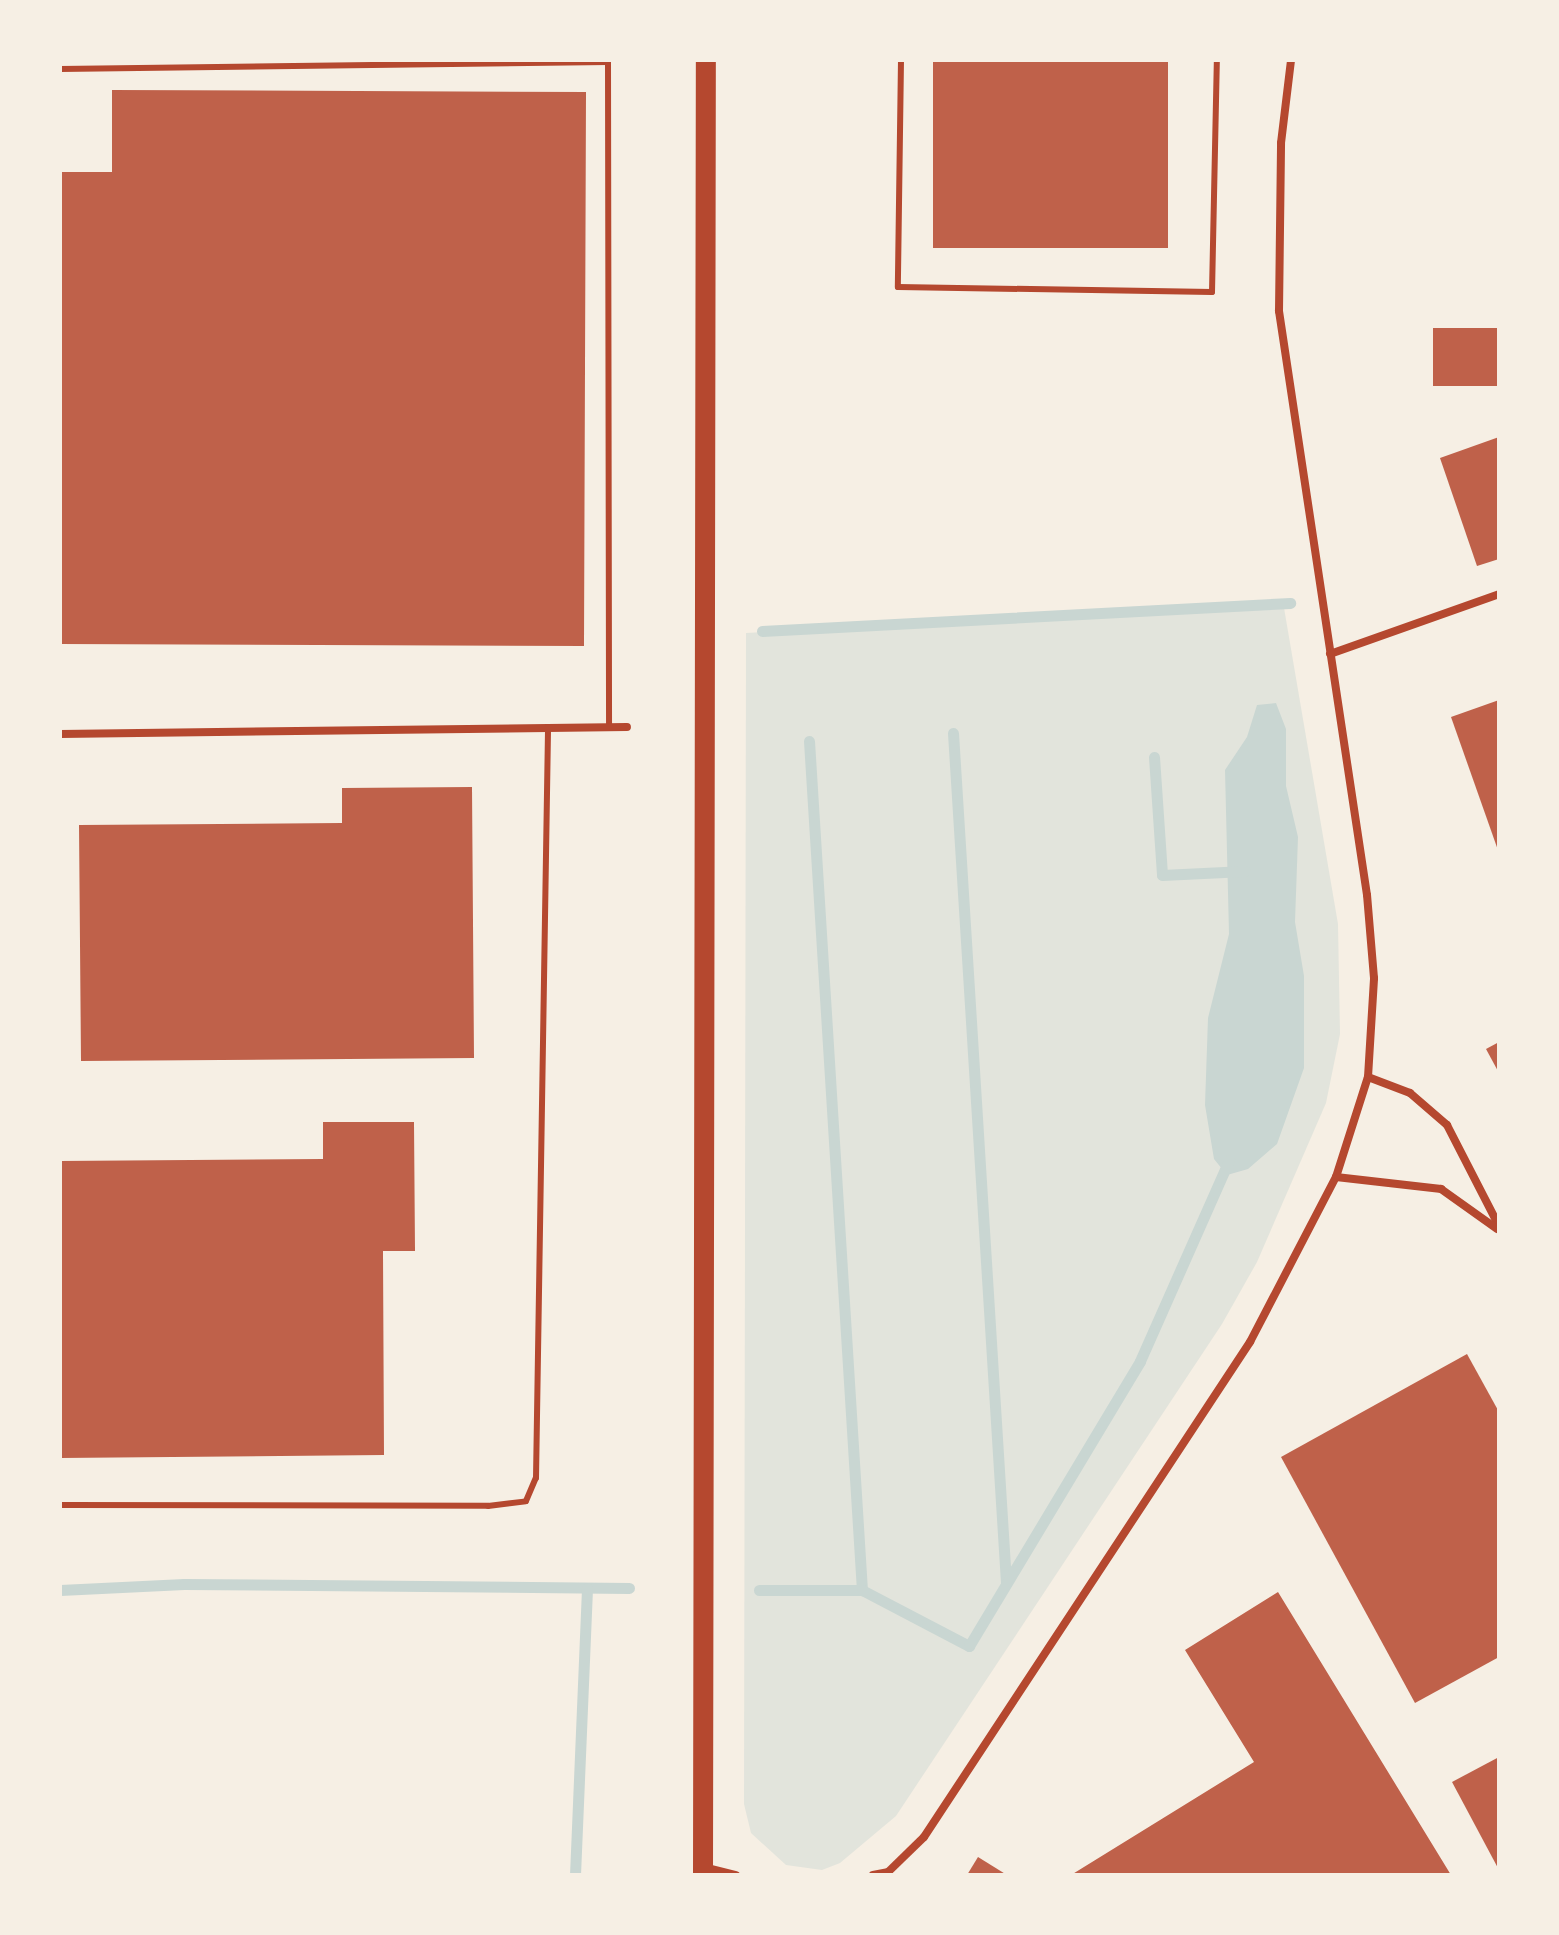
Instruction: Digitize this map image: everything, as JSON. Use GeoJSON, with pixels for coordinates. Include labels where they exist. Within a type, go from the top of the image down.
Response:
{"type":"FeatureCollection","features":[{"type":"Feature","properties":{"kind":"main road"},"geometry":{"type":"LineString","coordinates":[[703,1871],[706,60]]}},
{"type":"Feature","properties":{"kind":"street"},"geometry":{"type":"LineString","coordinates":[[873,1875],[887,1873],[924,1837],[1250,1342],[1336,1177],[1368,1077],[1373,947],[1279,311],[1281,143],[1291,60]]}},
{"type":"Feature","properties":{"kind":"street"},"geometry":{"type":"LineString","coordinates":[[1330,654],[1499,594]]}},
{"type":"Feature","properties":{"kind":"street"},"geometry":{"type":"LineString","coordinates":[[60,734],[627,727]]}},
{"type":"Feature","properties":{"kind":"street"},"geometry":{"type":"LineString","coordinates":[[1368,1077],[1410,1093],[1447,1125],[1499,1228]]}},
{"type":"Feature","properties":{"kind":"street"},"geometry":{"type":"LineString","coordinates":[[1336,1177],[1441,1189],[1499,1228]]}},
{"type":"Feature","properties":{"kind":"street"},"geometry":{"type":"LineString","coordinates":[[703,1871],[736,1875]]}},
{"type":"Feature","properties":{"kind":"lane"},"geometry":{"type":"LineString","coordinates":[[901,60],[898,287],[1212,292],[1217,60]]}},
{"type":"Feature","properties":{"kind":"lane"},"geometry":{"type":"LineString","coordinates":[[60,69],[608,62],[609,727]]}},
{"type":"Feature","properties":{"kind":"lane"},"geometry":{"type":"LineString","coordinates":[[60,1505],[488,1506],[526,1501],[536,1478],[548,727]]}},
{"type":"Feature","properties":{"kind":"shaded area"},"geometry":{"type":"Polygon","coordinates":[[[1283,602],[1338,924],[1340,1034],[1326,1103],[1257,1262],[1222,1324],[896,1816],[840,1863],[822,1870],[786,1865],[751,1833],[744,1804],[746,633],[1283,602]]]}},
{"type":"Feature","properties":{"kind":"shaded area"},"geometry":{"type":"Polygon","coordinates":[[[1276,703],[1286,729],[1286,786],[1298,837],[1295,922],[1304,976],[1304,1068],[1277,1144],[1248,1169],[1227,1175],[1214,1159],[1205,1105],[1208,1018],[1229,934],[1225,770],[1247,737],[1257,705],[1276,703]]]}},
{"type":"Feature","properties":{"kind":"building"},"geometry":{"type":"Polygon","coordinates":[[[933,60],[1168,60],[1168,248],[933,248],[933,60]]]}},
{"type":"Feature","properties":{"kind":"building"},"geometry":{"type":"Polygon","coordinates":[[[112,90],[586,92],[584,646],[60,644],[60,172],[112,172],[112,90]]]}},
{"type":"Feature","properties":{"kind":"building"},"geometry":{"type":"Polygon","coordinates":[[[1433,328],[1499,328],[1499,386],[1433,386],[1433,328]]]}},
{"type":"Feature","properties":{"kind":"building"},"geometry":{"type":"Polygon","coordinates":[[[1499,437],[1499,559],[1477,566],[1440,458],[1499,437]]]}},
{"type":"Feature","properties":{"kind":"building"},"geometry":{"type":"Polygon","coordinates":[[[1499,700],[1499,853],[1451,717],[1499,700]]]}},
{"type":"Feature","properties":{"kind":"building"},"geometry":{"type":"Polygon","coordinates":[[[472,787],[474,1058],[81,1061],[79,825],[342,823],[342,788],[472,787]]]}},
{"type":"Feature","properties":{"kind":"building"},"geometry":{"type":"Polygon","coordinates":[[[1499,1042],[1499,1073],[1486,1049],[1499,1042]]]}},
{"type":"Feature","properties":{"kind":"building"},"geometry":{"type":"Polygon","coordinates":[[[323,1122],[414,1122],[415,1251],[383,1251],[384,1455],[60,1458],[60,1161],[323,1159],[323,1122]]]}},
{"type":"Feature","properties":{"kind":"building"},"geometry":{"type":"Polygon","coordinates":[[[1467,1354],[1499,1412],[1499,1657],[1415,1703],[1281,1457],[1467,1354]]]}},
{"type":"Feature","properties":{"kind":"building"},"geometry":{"type":"Polygon","coordinates":[[[1278,1592],[1451,1875],[1071,1875],[1254,1762],[1185,1650],[1278,1592]]]}},
{"type":"Feature","properties":{"kind":"building"},"geometry":{"type":"Polygon","coordinates":[[[1499,1757],[1499,1870],[1452,1782],[1499,1757]]]}},
{"type":"Feature","properties":{"kind":"building"},"geometry":{"type":"Polygon","coordinates":[[[978,1857],[1007,1875],[967,1875],[978,1857]]]}},
{"type":"Feature","properties":{"kind":"waterway"},"geometry":{"type":"LineString","coordinates":[[762,631],[1290,603]]}},
{"type":"Feature","properties":{"kind":"waterway"},"geometry":{"type":"LineString","coordinates":[[953,733],[1006,1583]]}},
{"type":"Feature","properties":{"kind":"waterway"},"geometry":{"type":"LineString","coordinates":[[809,741],[862,1590]]}},
{"type":"Feature","properties":{"kind":"waterway"},"geometry":{"type":"LineString","coordinates":[[1154,757],[1162,875],[1245,871]]}},
{"type":"Feature","properties":{"kind":"waterway"},"geometry":{"type":"LineString","coordinates":[[759,1590],[862,1590],[969,1646],[1140,1361],[1229,1160]]}},
{"type":"Feature","properties":{"kind":"waterway"},"geometry":{"type":"LineString","coordinates":[[60,1590],[184,1584],[629,1588]]}},
{"type":"Feature","properties":{"kind":"waterway"},"geometry":{"type":"LineString","coordinates":[[575,1875],[587,1588]]}}]}
